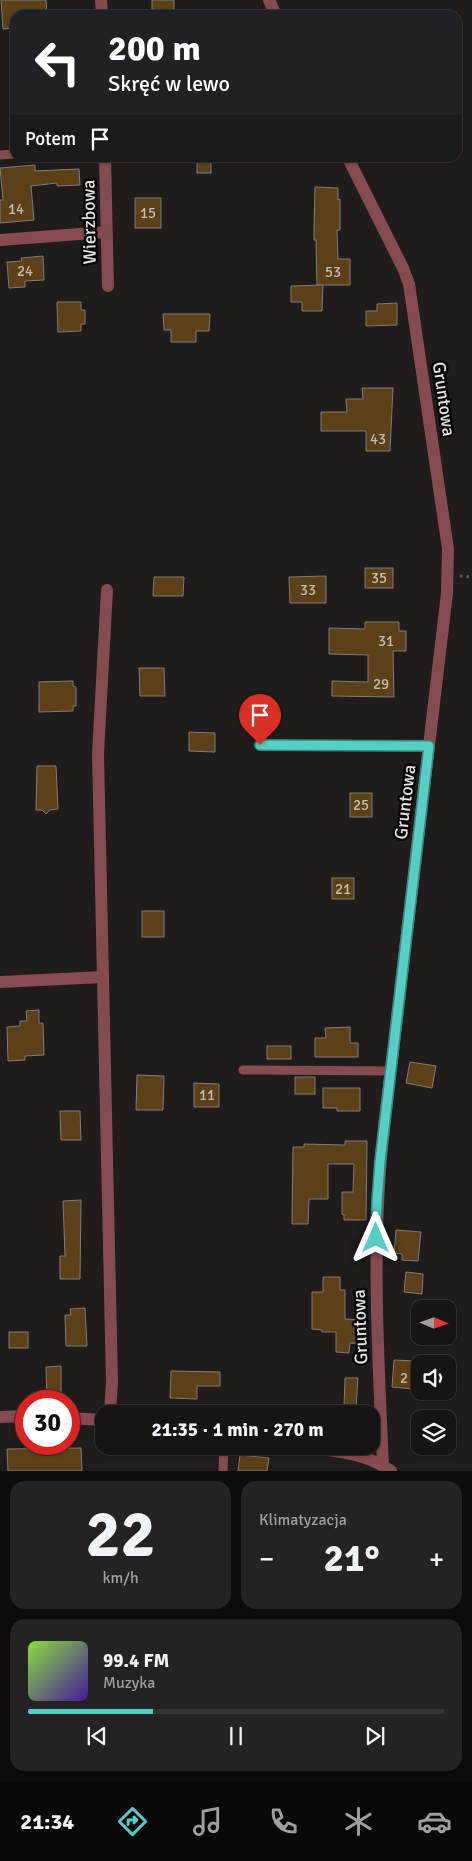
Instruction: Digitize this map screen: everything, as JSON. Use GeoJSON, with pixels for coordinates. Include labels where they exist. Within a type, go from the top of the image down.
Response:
{"type":"FeatureCollection","features":[{"type":"Feature","properties":{"kind":"street","name":"Wierzbowa"},"geometry":{"type":"LineString","coordinates":[[105,162],[108,286]]}},
{"type":"Feature","properties":{"kind":"street","name":"Gruntowa"},"geometry":{"type":"LineString","coordinates":[[350,162],[403,268],[409,284],[448,549],[447,593],[381,1154],[377,1202],[376,1308],[387,1468]]}},
{"type":"Feature","properties":{"kind":"street"},"geometry":{"type":"LineString","coordinates":[[0,240],[106,232]]}},
{"type":"Feature","properties":{"kind":"street"},"geometry":{"type":"LineString","coordinates":[[107,590],[98,754],[112,1372],[110,1405]]}},
{"type":"Feature","properties":{"kind":"street"},"geometry":{"type":"LineString","coordinates":[[0,982],[103,977]]}},
{"type":"Feature","properties":{"kind":"street"},"geometry":{"type":"LineString","coordinates":[[0,1417],[15,1416]]}},
{"type":"Feature","properties":{"kind":"street"},"geometry":{"type":"LineString","coordinates":[[80,1419],[95,1419]]}},
{"type":"Feature","properties":{"kind":"street"},"geometry":{"type":"LineString","coordinates":[[356,1455],[362,1456],[387,1468]]}},
{"type":"Feature","properties":{"kind":"lane"},"geometry":{"type":"LineString","coordinates":[[260,745],[429,746]]}},
{"type":"Feature","properties":{"kind":"lane"},"geometry":{"type":"LineString","coordinates":[[243,1070],[391,1071]]}},
{"type":"Feature","properties":{"kind":"lane"},"geometry":{"type":"LineString","coordinates":[[222,1471],[223,1455]]}},
{"type":"Feature","properties":{"kind":"building"},"geometry":{"type":"Polygon","coordinates":[[[1,0],[46,0],[47,10],[10,10],[10,28],[3,29],[1,0]]]}},
{"type":"Feature","properties":{"kind":"building"},"geometry":{"type":"Polygon","coordinates":[[[152,0],[174,0],[174,10],[152,10],[152,0]]]}},
{"type":"Feature","properties":{"kind":"building"},"geometry":{"type":"Polygon","coordinates":[[[197,162],[211,162],[211,173],[197,173],[197,162]]]}},
{"type":"Feature","properties":{"kind":"building"},"geometry":{"type":"Polygon","coordinates":[[[35,165],[35,171],[79,169],[80,185],[57,186],[57,183],[31,186],[34,220],[0,223],[0,200],[3,200],[0,168],[35,165]]]}},
{"type":"Feature","properties":{"kind":"building"},"geometry":{"type":"Polygon","coordinates":[[[315,187],[338,188],[340,230],[337,230],[338,259],[350,259],[350,285],[317,285],[316,240],[314,240],[315,187]]]}},
{"type":"Feature","properties":{"kind":"building"},"geometry":{"type":"Polygon","coordinates":[[[135,198],[161,198],[161,228],[135,228],[135,198]]]}},
{"type":"Feature","properties":{"kind":"building"},"geometry":{"type":"Polygon","coordinates":[[[43,256],[44,280],[25,281],[25,287],[9,288],[7,262],[22,261],[21,258],[43,256]]]}},
{"type":"Feature","properties":{"kind":"building"},"geometry":{"type":"Polygon","coordinates":[[[323,285],[322,311],[302,311],[302,302],[291,302],[291,286],[323,285]]]}},
{"type":"Feature","properties":{"kind":"building"},"geometry":{"type":"Polygon","coordinates":[[[57,302],[81,302],[81,310],[85,310],[85,324],[81,324],[81,331],[58,332],[57,302]]]}},
{"type":"Feature","properties":{"kind":"building"},"geometry":{"type":"Polygon","coordinates":[[[397,303],[397,325],[366,326],[366,311],[377,311],[377,304],[397,303]]]}},
{"type":"Feature","properties":{"kind":"building"},"geometry":{"type":"Polygon","coordinates":[[[163,314],[210,314],[209,331],[196,331],[196,342],[171,342],[171,330],[164,330],[163,314]]]}},
{"type":"Feature","properties":{"kind":"building"},"geometry":{"type":"Polygon","coordinates":[[[362,388],[393,388],[390,451],[366,451],[366,431],[321,431],[321,412],[347,412],[346,399],[363,399],[362,388]]]}},
{"type":"Feature","properties":{"kind":"building"},"geometry":{"type":"Polygon","coordinates":[[[365,568],[393,568],[393,588],[365,588],[365,568]]]}},
{"type":"Feature","properties":{"kind":"building"},"geometry":{"type":"Polygon","coordinates":[[[326,576],[326,603],[290,603],[289,577],[326,576]]]}},
{"type":"Feature","properties":{"kind":"building"},"geometry":{"type":"Polygon","coordinates":[[[154,577],[184,577],[183,596],[153,596],[154,577]]]}},
{"type":"Feature","properties":{"kind":"building"},"geometry":{"type":"Polygon","coordinates":[[[365,622],[399,622],[399,631],[406,631],[406,651],[393,651],[394,697],[332,696],[332,681],[368,682],[368,655],[329,654],[329,628],[365,629],[365,622]]]}},
{"type":"Feature","properties":{"kind":"building"},"geometry":{"type":"Polygon","coordinates":[[[139,668],[164,668],[165,696],[140,696],[139,668]]]}},
{"type":"Feature","properties":{"kind":"building"},"geometry":{"type":"Polygon","coordinates":[[[73,681],[73,686],[76,687],[76,706],[73,706],[73,711],[39,712],[39,682],[73,681]]]}},
{"type":"Feature","properties":{"kind":"building"},"geometry":{"type":"Polygon","coordinates":[[[189,732],[215,733],[215,752],[189,751],[189,732]]]}},
{"type":"Feature","properties":{"kind":"building"},"geometry":{"type":"Polygon","coordinates":[[[37,766],[56,766],[58,809],[50,810],[46,814],[42,810],[36,810],[37,766]]]}},
{"type":"Feature","properties":{"kind":"building"},"geometry":{"type":"Polygon","coordinates":[[[350,793],[372,793],[372,817],[350,817],[350,793]]]}},
{"type":"Feature","properties":{"kind":"building"},"geometry":{"type":"Polygon","coordinates":[[[332,878],[354,878],[354,899],[332,899],[332,878]]]}},
{"type":"Feature","properties":{"kind":"building"},"geometry":{"type":"Polygon","coordinates":[[[142,911],[164,911],[164,937],[142,937],[142,911]]]}},
{"type":"Feature","properties":{"kind":"building"},"geometry":{"type":"Polygon","coordinates":[[[39,1010],[39,1023],[43,1023],[44,1055],[25,1056],[25,1060],[8,1061],[7,1027],[20,1026],[20,1021],[27,1021],[26,1011],[39,1010]]]}},
{"type":"Feature","properties":{"kind":"building"},"geometry":{"type":"Polygon","coordinates":[[[350,1027],[350,1043],[358,1043],[358,1057],[315,1057],[315,1038],[326,1038],[325,1028],[350,1027]]]}},
{"type":"Feature","properties":{"kind":"building"},"geometry":{"type":"Polygon","coordinates":[[[267,1046],[291,1046],[291,1059],[267,1059],[267,1046]]]}},
{"type":"Feature","properties":{"kind":"building"},"geometry":{"type":"Polygon","coordinates":[[[410,1062],[436,1066],[432,1088],[406,1083],[410,1062]]]}},
{"type":"Feature","properties":{"kind":"building"},"geometry":{"type":"Polygon","coordinates":[[[137,1075],[164,1076],[163,1110],[136,1110],[137,1075]]]}},
{"type":"Feature","properties":{"kind":"building"},"geometry":{"type":"Polygon","coordinates":[[[295,1077],[315,1077],[315,1094],[295,1094],[295,1077]]]}},
{"type":"Feature","properties":{"kind":"building"},"geometry":{"type":"Polygon","coordinates":[[[194,1083],[219,1084],[219,1107],[194,1107],[194,1083]]]}},
{"type":"Feature","properties":{"kind":"building"},"geometry":{"type":"Polygon","coordinates":[[[323,1088],[360,1088],[360,1111],[337,1111],[337,1108],[323,1108],[323,1088]]]}},
{"type":"Feature","properties":{"kind":"building"},"geometry":{"type":"Polygon","coordinates":[[[60,1111],[80,1111],[81,1140],[61,1140],[60,1111]]]}},
{"type":"Feature","properties":{"kind":"building"},"geometry":{"type":"Polygon","coordinates":[[[345,1141],[367,1141],[366,1220],[344,1220],[344,1215],[342,1214],[342,1192],[353,1192],[354,1164],[328,1164],[328,1199],[309,1199],[308,1224],[292,1224],[293,1147],[304,1147],[304,1144],[345,1145],[345,1141]]]}},
{"type":"Feature","properties":{"kind":"building"},"geometry":{"type":"Polygon","coordinates":[[[81,1200],[80,1279],[60,1279],[60,1256],[65,1256],[63,1201],[81,1200]]]}},
{"type":"Feature","properties":{"kind":"building"},"geometry":{"type":"Polygon","coordinates":[[[396,1230],[421,1232],[418,1261],[402,1260],[402,1254],[394,1253],[396,1230]]]}},
{"type":"Feature","properties":{"kind":"building"},"geometry":{"type":"Polygon","coordinates":[[[406,1272],[423,1274],[422,1294],[404,1292],[406,1272]]]}},
{"type":"Feature","properties":{"kind":"building"},"geometry":{"type":"Polygon","coordinates":[[[323,1277],[340,1277],[340,1290],[345,1290],[345,1319],[361,1320],[361,1344],[350,1343],[349,1353],[336,1352],[336,1332],[322,1332],[322,1330],[312,1329],[312,1292],[323,1292],[323,1277]]]}},
{"type":"Feature","properties":{"kind":"building"},"geometry":{"type":"Polygon","coordinates":[[[85,1308],[87,1346],[66,1346],[65,1315],[71,1315],[70,1309],[85,1308]]]}},
{"type":"Feature","properties":{"kind":"building"},"geometry":{"type":"Polygon","coordinates":[[[9,1332],[28,1332],[28,1348],[9,1348],[9,1332]]]}},
{"type":"Feature","properties":{"kind":"building"},"geometry":{"type":"Polygon","coordinates":[[[394,1360],[411,1361],[411,1389],[392,1387],[394,1360]]]}},
{"type":"Feature","properties":{"kind":"building"},"geometry":{"type":"Polygon","coordinates":[[[61,1366],[61,1390],[47,1390],[46,1367],[61,1366]]]}},
{"type":"Feature","properties":{"kind":"building"},"geometry":{"type":"Polygon","coordinates":[[[171,1371],[220,1372],[220,1386],[197,1386],[197,1399],[170,1398],[171,1371]]]}},
{"type":"Feature","properties":{"kind":"building"},"geometry":{"type":"Polygon","coordinates":[[[345,1378],[358,1378],[356,1405],[344,1405],[345,1378]]]}},
{"type":"Feature","properties":{"kind":"building"},"geometry":{"type":"Polygon","coordinates":[[[80,1448],[82,1471],[8,1471],[7,1449],[15,1449],[15,1455],[80,1455],[80,1448]]]}},
{"type":"Feature","properties":{"kind":"building"},"geometry":{"type":"Polygon","coordinates":[[[240,1455],[269,1458],[267,1471],[238,1471],[240,1455]]]}},
{"type":"Feature","properties":{"kind":"route"},"geometry":{"type":"LineString","coordinates":[[260,745],[429,746],[380,1162],[376,1238]]}}]}
